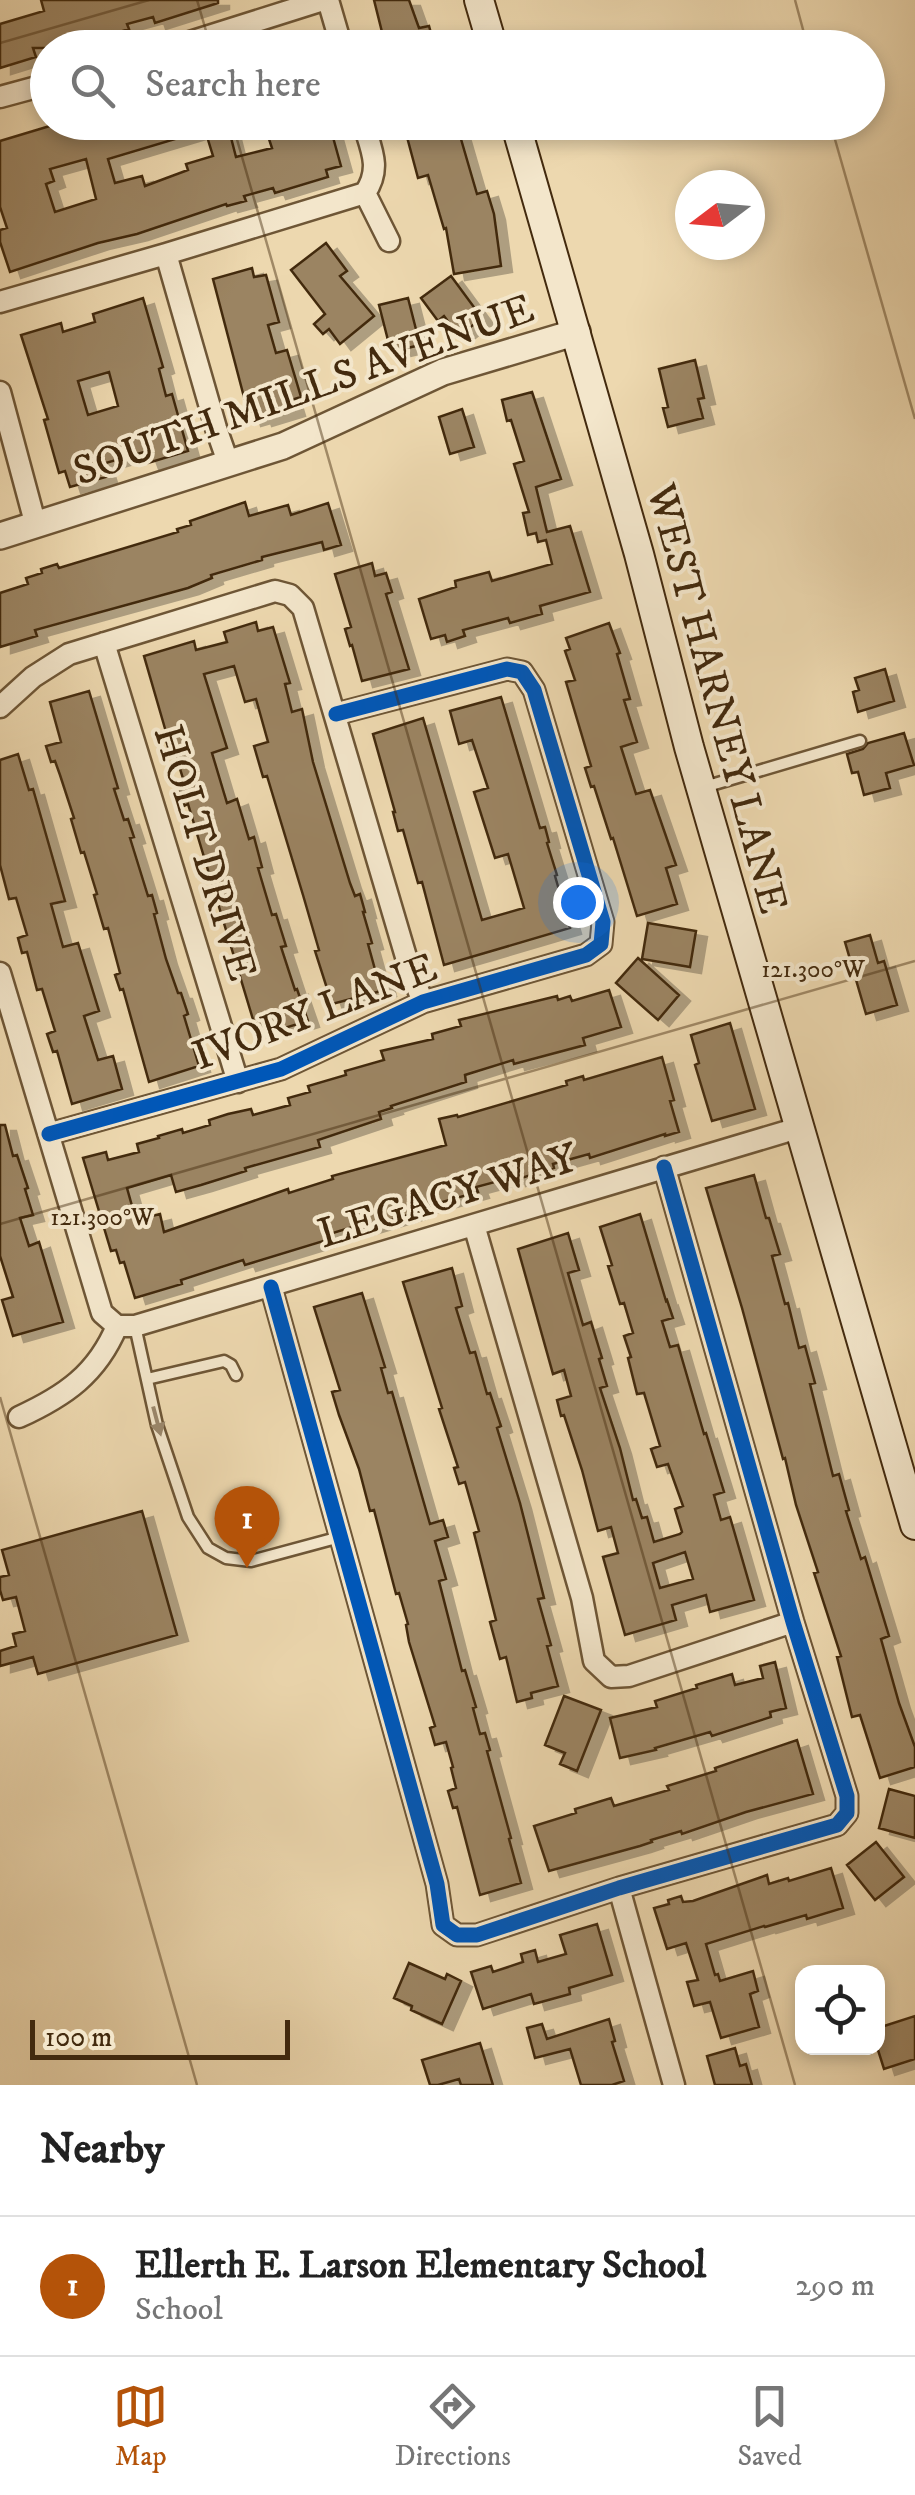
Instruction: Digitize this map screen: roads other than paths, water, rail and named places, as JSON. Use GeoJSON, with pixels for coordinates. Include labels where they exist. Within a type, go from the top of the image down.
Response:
{"type":"FeatureCollection","features":[{"type":"Feature","properties":{"kind":"main road"},"geometry":{"type":"LineString","coordinates":[[479,0],[488,30]]}},
{"type":"Feature","properties":{"kind":"main road","name":"WEST HARNEY LANE"},"geometry":{"type":"LineString","coordinates":[[520,140],[639,554],[700,788],[915,1525]]}},
{"type":"Feature","properties":{"kind":"street"},"geometry":{"type":"LineString","coordinates":[[230,30],[326,0],[336,30]]}},
{"type":"Feature","properties":{"kind":"street"},"geometry":{"type":"LineString","coordinates":[[0,97],[30,89]]}},
{"type":"Feature","properties":{"kind":"street"},"geometry":{"type":"LineString","coordinates":[[0,302],[365,193],[376,166],[368,140]]}},
{"type":"Feature","properties":{"kind":"street"},"geometry":{"type":"LineString","coordinates":[[365,193],[390,241]]}},
{"type":"Feature","properties":{"kind":"street"},"geometry":{"type":"LineString","coordinates":[[166,254],[229,465]]}},
{"type":"Feature","properties":{"kind":"street","name":"SOUTH MILLS AVENUE"},"geometry":{"type":"LineString","coordinates":[[0,536],[283,446],[443,372],[577,332]]}},
{"type":"Feature","properties":{"kind":"street"},"geometry":{"type":"LineString","coordinates":[[0,392],[36,526]]}},
{"type":"Feature","properties":{"kind":"street"},"geometry":{"type":"LineString","coordinates":[[0,707],[33,677],[69,654],[275,591],[290,594],[304,608],[409,967],[423,1002]]}},
{"type":"Feature","properties":{"kind":"street","name":"HOLT DRIVE"},"geometry":{"type":"LineString","coordinates":[[104,644],[238,1082]]}},
{"type":"Feature","properties":{"kind":"street","name":"IVORY LANE"},"geometry":{"type":"LineString","coordinates":[[48,1134],[281,1069],[423,1002],[586,956],[601,944],[603,922],[534,690],[522,672],[507,669],[336,714]]}},
{"type":"Feature","properties":{"kind":"street"},"geometry":{"type":"LineString","coordinates":[[0,974],[102,1312],[126,1326],[88,1374],[52,1402],[19,1418]]}},
{"type":"Feature","properties":{"kind":"street","name":"LEGACY WAY"},"geometry":{"type":"LineString","coordinates":[[126,1326],[798,1128]]}},
{"type":"Feature","properties":{"kind":"street"},"geometry":{"type":"LineString","coordinates":[[271,1286],[437,1884],[444,1925],[457,1935],[477,1935],[618,1888],[837,1825],[847,1814],[848,1796],[793,1622],[664,1167]]}},
{"type":"Feature","properties":{"kind":"street"},"geometry":{"type":"LineString","coordinates":[[474,1225],[582,1598],[594,1661],[611,1676],[629,1676],[793,1622]]}},
{"type":"Feature","properties":{"kind":"street"},"geometry":{"type":"LineString","coordinates":[[618,1888],[674,2085]]}},
{"type":"Feature","properties":{"kind":"lane"},"geometry":{"type":"LineString","coordinates":[[700,788],[860,741]]}},
{"type":"Feature","properties":{"kind":"lane"},"geometry":{"type":"LineString","coordinates":[[126,1326],[147,1379],[157,1425],[188,1518],[208,1548],[226,1558],[251,1561],[341,1537]]}},
{"type":"Feature","properties":{"kind":"lane"},"geometry":{"type":"LineString","coordinates":[[147,1379],[224,1362],[231,1365],[236,1376]]}},
{"type":"Feature","properties":{"kind":"place","name":"Ellerth E. Larson Elementary School"},"geometry":{"type":"Point","coordinates":[247,1568]}}]}
